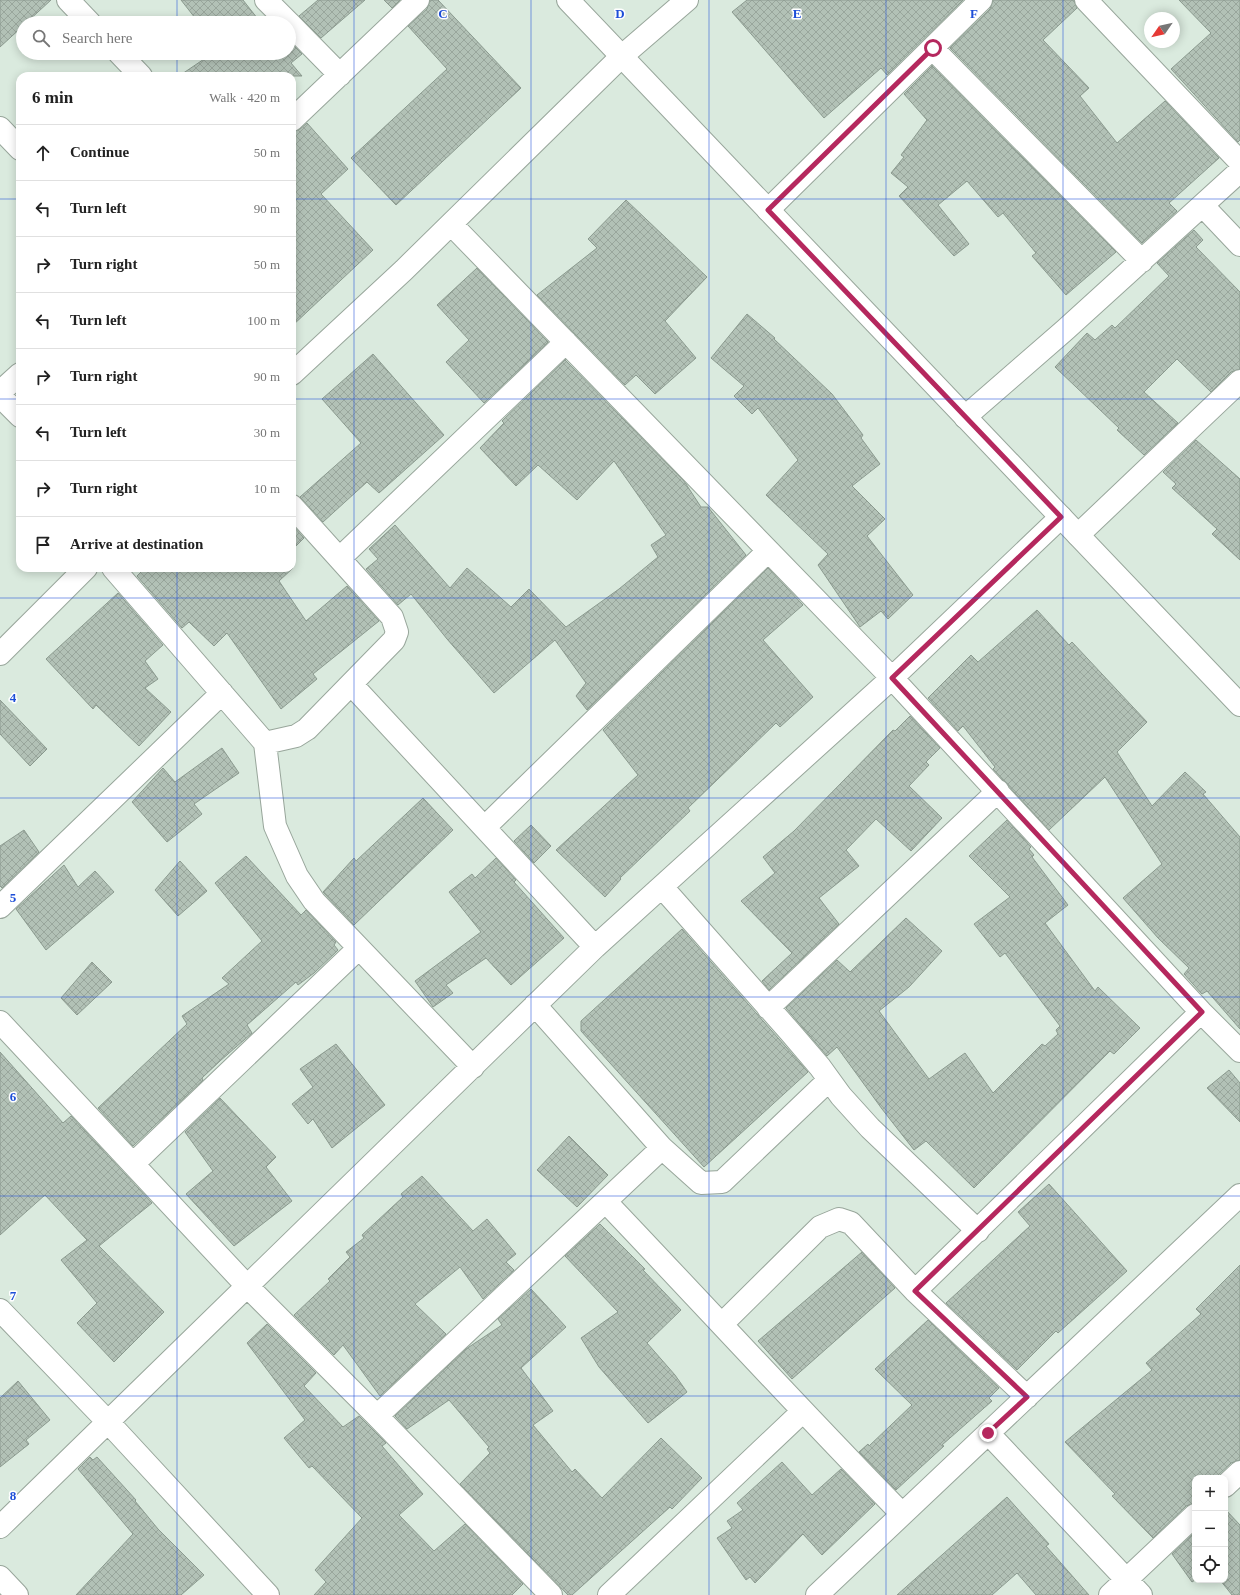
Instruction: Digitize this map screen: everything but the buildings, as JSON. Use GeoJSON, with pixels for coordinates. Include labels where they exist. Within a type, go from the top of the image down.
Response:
{"type":"FeatureCollection","features":[{"type":"Feature","properties":{"kind":"street"},"geometry":{"type":"LineString","coordinates":[[68,0],[83,16]]}},
{"type":"Feature","properties":{"kind":"street"},"geometry":{"type":"LineString","coordinates":[[266,0],[282,16]]}},
{"type":"Feature","properties":{"kind":"street"},"geometry":{"type":"LineString","coordinates":[[296,116],[418,0]]}},
{"type":"Feature","properties":{"kind":"street"},"geometry":{"type":"LineString","coordinates":[[568,0],[1240,705]]}},
{"type":"Feature","properties":{"kind":"street"},"geometry":{"type":"LineString","coordinates":[[296,370],[451,224],[622,56],[687,0]]}},
{"type":"Feature","properties":{"kind":"street"},"geometry":{"type":"LineString","coordinates":[[768,210],[982,0]]}},
{"type":"Feature","properties":{"kind":"street"},"geometry":{"type":"LineString","coordinates":[[1086,0],[1240,162]]}},
{"type":"Feature","properties":{"kind":"street"},"geometry":{"type":"LineString","coordinates":[[296,30],[340,75]]}},
{"type":"Feature","properties":{"kind":"street"},"geometry":{"type":"LineString","coordinates":[[933,48],[1142,261]]}},
{"type":"Feature","properties":{"kind":"street"},"geometry":{"type":"LineString","coordinates":[[126,60],[137,72]]}},
{"type":"Feature","properties":{"kind":"street"},"geometry":{"type":"LineString","coordinates":[[0,128],[16,145]]}},
{"type":"Feature","properties":{"kind":"street"},"geometry":{"type":"LineString","coordinates":[[965,417],[1142,261],[1240,172]]}},
{"type":"Feature","properties":{"kind":"street"},"geometry":{"type":"LineString","coordinates":[[1202,206],[1240,245]]}},
{"type":"Feature","properties":{"kind":"street"},"geometry":{"type":"LineString","coordinates":[[451,224],[892,678],[1240,1051]]}},
{"type":"Feature","properties":{"kind":"street"},"geometry":{"type":"LineString","coordinates":[[340,558],[566,342]]}},
{"type":"Feature","properties":{"kind":"street"},"geometry":{"type":"LineString","coordinates":[[0,392],[16,378]]}},
{"type":"Feature","properties":{"kind":"street"},"geometry":{"type":"LineString","coordinates":[[1078,535],[1240,381]]}},
{"type":"Feature","properties":{"kind":"street"},"geometry":{"type":"LineString","coordinates":[[0,396],[16,412]]}},
{"type":"Feature","properties":{"kind":"street"},"geometry":{"type":"LineString","coordinates":[[266,743],[296,736],[307,729],[394,640],[397,632],[392,617],[296,510]]}},
{"type":"Feature","properties":{"kind":"street"},"geometry":{"type":"LineString","coordinates":[[0,1527],[595,947],[892,678],[1061,517]]}},
{"type":"Feature","properties":{"kind":"street"},"geometry":{"type":"LineString","coordinates":[[485,827],[768,551]]}},
{"type":"Feature","properties":{"kind":"street"},"geometry":{"type":"LineString","coordinates":[[0,654],[82,572]]}},
{"type":"Feature","properties":{"kind":"street"},"geometry":{"type":"LineString","coordinates":[[116,572],[266,743],[275,826],[296,876],[314,901],[473,1066]]}},
{"type":"Feature","properties":{"kind":"street"},"geometry":{"type":"LineString","coordinates":[[351,684],[595,947]]}},
{"type":"Feature","properties":{"kind":"street"},"geometry":{"type":"LineString","coordinates":[[0,907],[222,693]]}},
{"type":"Feature","properties":{"kind":"street"},"geometry":{"type":"LineString","coordinates":[[768,1008],[998,791]]}},
{"type":"Feature","properties":{"kind":"street"},"geometry":{"type":"LineString","coordinates":[[662,887],[870,1128],[978,1231]]}},
{"type":"Feature","properties":{"kind":"street"},"geometry":{"type":"LineString","coordinates":[[133,1164],[358,948]]}},
{"type":"Feature","properties":{"kind":"street"},"geometry":{"type":"LineString","coordinates":[[535,1005],[662,1148],[701,1183],[722,1182],[829,1080]]}},
{"type":"Feature","properties":{"kind":"street"},"geometry":{"type":"LineString","coordinates":[[915,1291],[1202,1012]]}},
{"type":"Feature","properties":{"kind":"street"},"geometry":{"type":"LineString","coordinates":[[0,1022],[247,1286],[377,1416],[551,1595]]}},
{"type":"Feature","properties":{"kind":"street"},"geometry":{"type":"LineString","coordinates":[[377,1416],[662,1148]]}},
{"type":"Feature","properties":{"kind":"street"},"geometry":{"type":"LineString","coordinates":[[818,1595],[1240,1195]]}},
{"type":"Feature","properties":{"kind":"street"},"geometry":{"type":"LineString","coordinates":[[606,1202],[722,1324],[802,1412],[902,1514]]}},
{"type":"Feature","properties":{"kind":"street"},"geometry":{"type":"LineString","coordinates":[[722,1324],[820,1227],[839,1219],[851,1223],[915,1291],[1027,1397]]}},
{"type":"Feature","properties":{"kind":"street"},"geometry":{"type":"LineString","coordinates":[[0,1310],[108,1422],[268,1595]]}},
{"type":"Feature","properties":{"kind":"street"},"geometry":{"type":"LineString","coordinates":[[609,1595],[802,1412]]}},
{"type":"Feature","properties":{"kind":"street"},"geometry":{"type":"LineString","coordinates":[[988,1433],[1141,1595]]}},
{"type":"Feature","properties":{"kind":"street"},"geometry":{"type":"LineString","coordinates":[[1228,1483],[1240,1472]]}},
{"type":"Feature","properties":{"kind":"street"},"geometry":{"type":"LineString","coordinates":[[1110,1595],[1192,1518]]}},
{"type":"Feature","properties":{"kind":"street"},"geometry":{"type":"LineString","coordinates":[[0,1578],[17,1595]]}},
{"type":"Feature","properties":{"kind":"route"},"geometry":{"type":"LineString","coordinates":[[933,48],[768,210],[1061,517],[892,678],[1202,1012],[915,1291],[1027,1397],[988,1433]]}}]}
